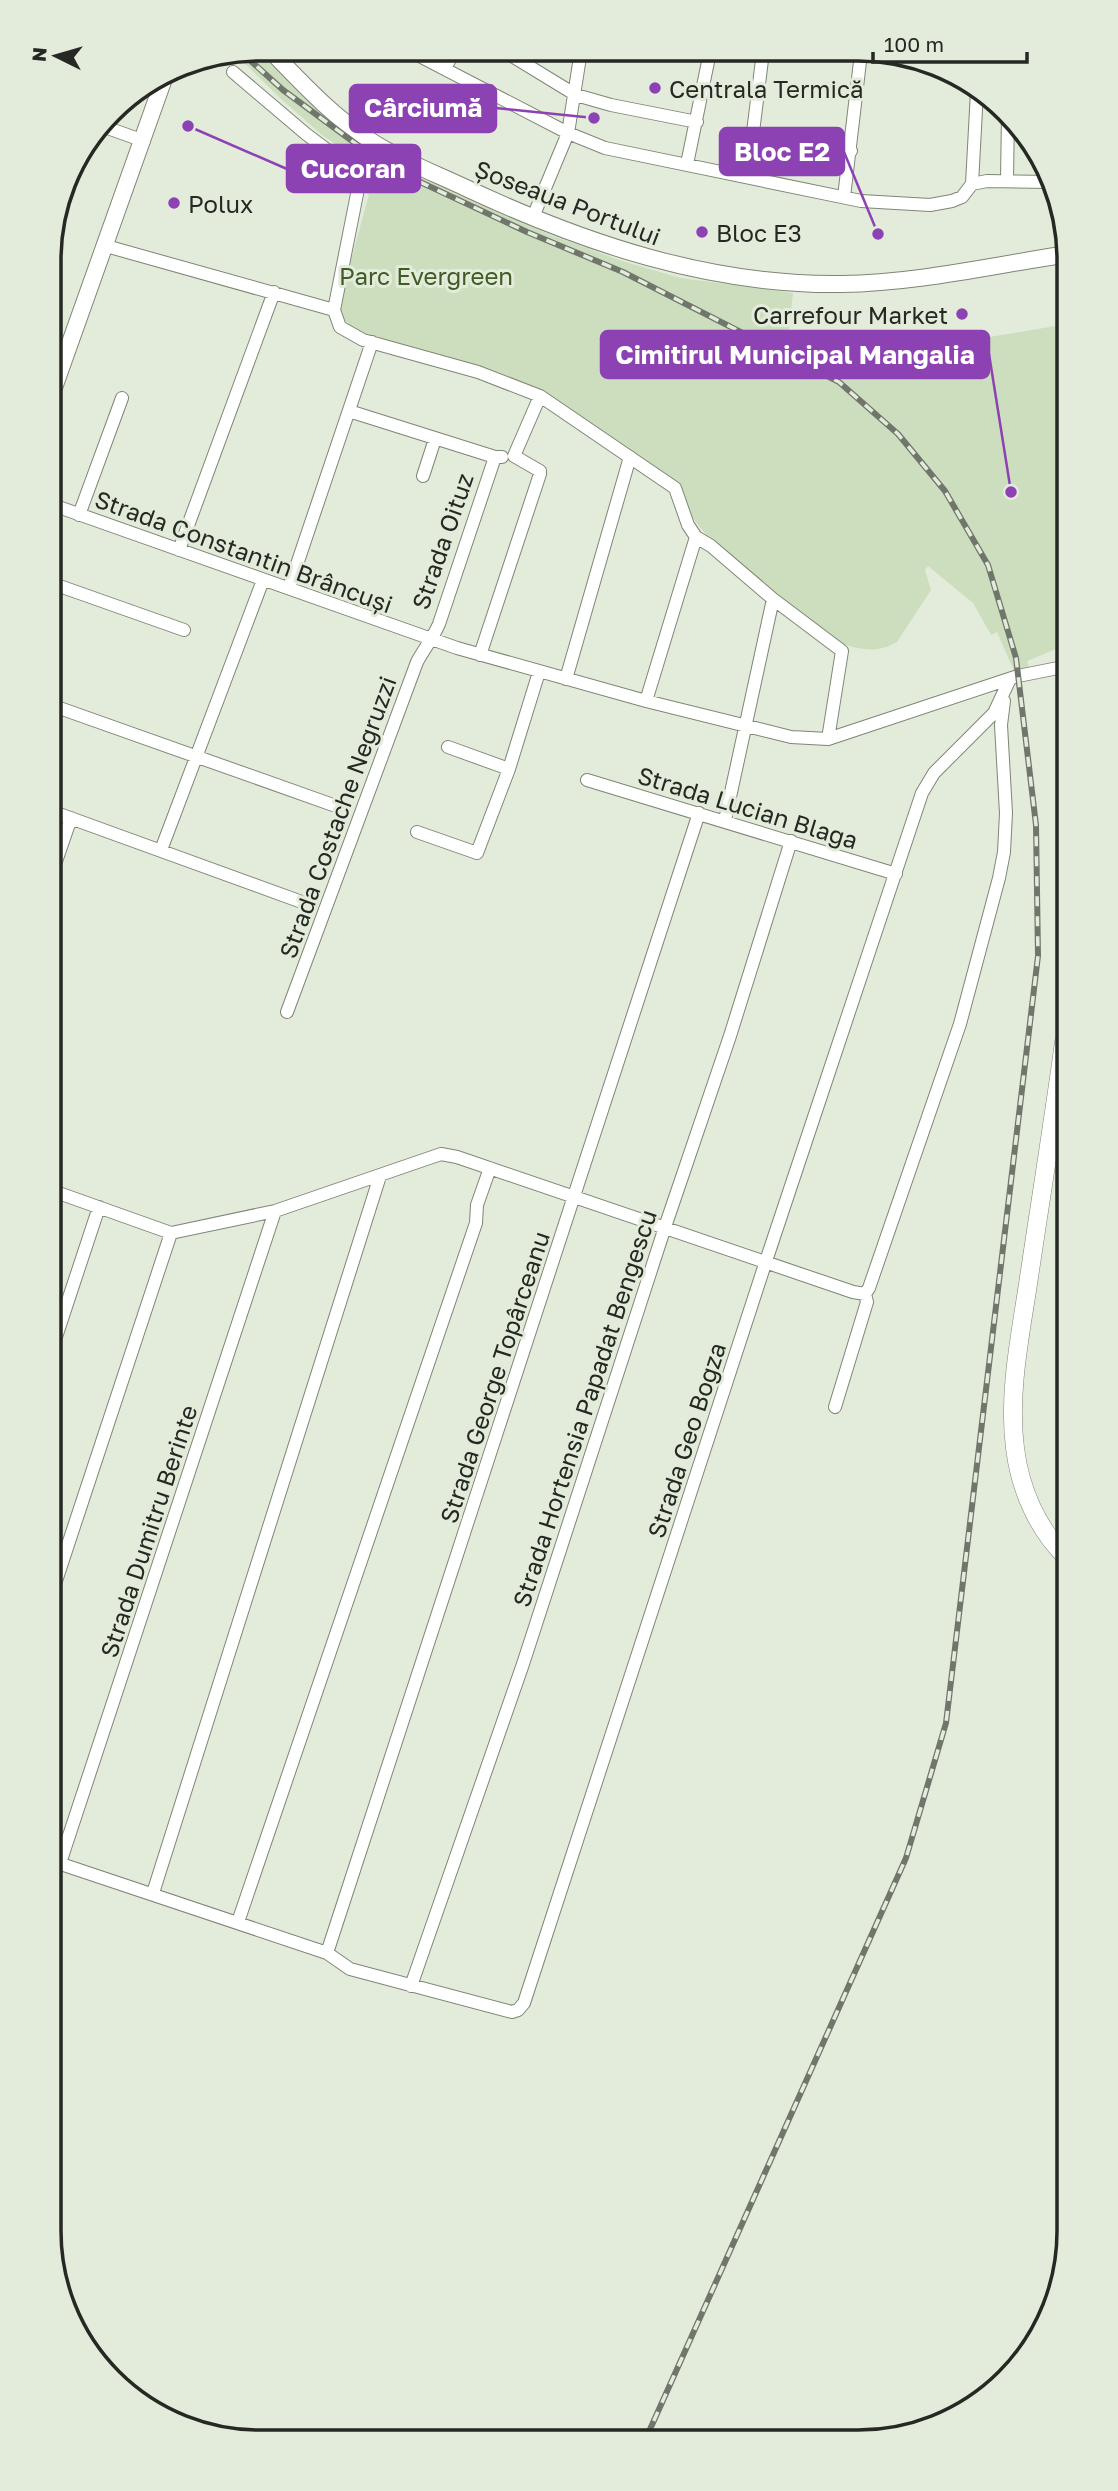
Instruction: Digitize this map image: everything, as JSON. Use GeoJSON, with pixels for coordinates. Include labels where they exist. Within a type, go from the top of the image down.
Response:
{"type":"FeatureCollection","features":[{"type":"Feature","properties":{"kind":"highway"},"geometry":{"type":"LineString","coordinates":[[1056,1546],[1034,1512],[1021,1480],[1014,1449],[1013,1417],[1020,1338],[1057,1097]]}},
{"type":"Feature","properties":{"kind":"main road","name":"Șoseaua Portului"},"geometry":{"type":"LineString","coordinates":[[281,61],[369,140],[393,154],[533,217],[616,248],[676,265],[738,277],[800,283],[887,281],[1057,256]]}},
{"type":"Feature","properties":{"kind":"main road"},"geometry":{"type":"LineString","coordinates":[[62,366],[161,89]]}},
{"type":"Feature","properties":{"kind":"street"},"geometry":{"type":"LineString","coordinates":[[431,61],[568,133],[605,148],[861,201],[930,205],[962,197],[972,184],[976,100]]}},
{"type":"Feature","properties":{"kind":"street"},"geometry":{"type":"LineString","coordinates":[[445,68],[449,61]]}},
{"type":"Feature","properties":{"kind":"street"},"geometry":{"type":"LineString","coordinates":[[521,61],[576,94],[611,105],[697,122]]}},
{"type":"Feature","properties":{"kind":"street"},"geometry":{"type":"LineString","coordinates":[[533,217],[568,133],[580,61]]}},
{"type":"Feature","properties":{"kind":"street"},"geometry":{"type":"LineString","coordinates":[[687,164],[708,61]]}},
{"type":"Feature","properties":{"kind":"street"},"geometry":{"type":"LineString","coordinates":[[761,61],[753,132],[755,139],[760,142],[851,151]]}},
{"type":"Feature","properties":{"kind":"street"},"geometry":{"type":"LineString","coordinates":[[845,197],[860,61]]}},
{"type":"Feature","properties":{"kind":"street"},"geometry":{"type":"LineString","coordinates":[[233,72],[346,164],[355,175],[358,189],[334,310],[340,327],[353,336],[478,372],[540,397],[675,488],[688,525],[696,537],[842,651],[828,739],[1007,687],[1018,676],[1057,668]]}},
{"type":"Feature","properties":{"kind":"street"},"geometry":{"type":"LineString","coordinates":[[111,129],[144,141]]}},
{"type":"Feature","properties":{"kind":"street"},"geometry":{"type":"LineString","coordinates":[[1007,180],[1008,130]]}},
{"type":"Feature","properties":{"kind":"street"},"geometry":{"type":"LineString","coordinates":[[972,184],[1007,180],[1041,182]]}},
{"type":"Feature","properties":{"kind":"street"},"geometry":{"type":"LineString","coordinates":[[106,246],[334,310]]}},
{"type":"Feature","properties":{"kind":"street"},"geometry":{"type":"LineString","coordinates":[[179,550],[274,292]]}},
{"type":"Feature","properties":{"kind":"street"},"geometry":{"type":"LineString","coordinates":[[289,588],[372,342]]}},
{"type":"Feature","properties":{"kind":"street"},"geometry":{"type":"LineString","coordinates":[[514,456],[540,397]]}},
{"type":"Feature","properties":{"kind":"street"},"geometry":{"type":"LineString","coordinates":[[79,514],[122,398]]}},
{"type":"Feature","properties":{"kind":"street"},"geometry":{"type":"LineString","coordinates":[[349,411],[495,457],[514,456],[540,471],[480,654]]}},
{"type":"Feature","properties":{"kind":"street"},"geometry":{"type":"LineString","coordinates":[[423,476],[435,439]]}},
{"type":"Feature","properties":{"kind":"street","name":"Strada Oituz"},"geometry":{"type":"LineString","coordinates":[[432,640],[495,457]]}},
{"type":"Feature","properties":{"kind":"street"},"geometry":{"type":"LineString","coordinates":[[566,679],[630,457]]}},
{"type":"Feature","properties":{"kind":"street","name":"Strada Constantin Brâncuși"},"geometry":{"type":"LineString","coordinates":[[62,508],[432,640],[646,701],[791,737],[828,739]]}},
{"type":"Feature","properties":{"kind":"street"},"geometry":{"type":"LineString","coordinates":[[646,701],[696,537]]}},
{"type":"Feature","properties":{"kind":"street"},"geometry":{"type":"LineString","coordinates":[[161,850],[263,580]]}},
{"type":"Feature","properties":{"kind":"street"},"geometry":{"type":"LineString","coordinates":[[62,587],[184,630]]}},
{"type":"Feature","properties":{"kind":"street"},"geometry":{"type":"LineString","coordinates":[[725,820],[774,599]]}},
{"type":"Feature","properties":{"kind":"street","name":"Strada Costache Negruzzi"},"geometry":{"type":"LineString","coordinates":[[288,1012],[417,662],[424,648],[432,640]]}},
{"type":"Feature","properties":{"kind":"street"},"geometry":{"type":"LineString","coordinates":[[417,832],[477,853],[509,769],[540,672]]}},
{"type":"Feature","properties":{"kind":"street"},"geometry":{"type":"LineString","coordinates":[[835,1407],[867,1302],[865,1294],[960,1024],[999,878],[1004,852],[1006,813],[1001,725],[1007,687]]}},
{"type":"Feature","properties":{"kind":"street","name":"Strada Geo Bogza"},"geometry":{"type":"LineString","coordinates":[[411,1986],[512,2012],[524,2003],[922,793],[933,773],[994,713],[1007,687]]}},
{"type":"Feature","properties":{"kind":"street"},"geometry":{"type":"LineString","coordinates":[[62,709],[332,805]]}},
{"type":"Feature","properties":{"kind":"street"},"geometry":{"type":"LineString","coordinates":[[448,747],[509,769]]}},
{"type":"Feature","properties":{"kind":"street","name":"Strada Lucian Blaga"},"geometry":{"type":"LineString","coordinates":[[587,780],[896,874]]}},
{"type":"Feature","properties":{"kind":"street","name":"Strada George Topârceanu"},"geometry":{"type":"LineString","coordinates":[[327,1953],[699,813]]}},
{"type":"Feature","properties":{"kind":"street"},"geometry":{"type":"LineString","coordinates":[[62,815],[299,901]]}},
{"type":"Feature","properties":{"kind":"street"},"geometry":{"type":"LineString","coordinates":[[62,845],[71,818]]}},
{"type":"Feature","properties":{"kind":"street","name":"Strada Hortensia Papadat Bengescu"},"geometry":{"type":"LineString","coordinates":[[411,1986],[523,1664],[730,1036],[791,841]]}},
{"type":"Feature","properties":{"kind":"street"},"geometry":{"type":"LineString","coordinates":[[62,1194],[172,1233],[275,1211],[442,1154],[865,1294]]}},
{"type":"Feature","properties":{"kind":"street"},"geometry":{"type":"LineString","coordinates":[[237,1922],[476,1223],[477,1205],[490,1168]]}},
{"type":"Feature","properties":{"kind":"street"},"geometry":{"type":"LineString","coordinates":[[153,1893],[380,1176]]}},
{"type":"Feature","properties":{"kind":"street"},"geometry":{"type":"LineString","coordinates":[[61,1320],[99,1207]]}},
{"type":"Feature","properties":{"kind":"street","name":"Strada Dumitru Berinte"},"geometry":{"type":"LineString","coordinates":[[61,1849],[275,1211]]}},
{"type":"Feature","properties":{"kind":"street"},"geometry":{"type":"LineString","coordinates":[[61,1565],[172,1233]]}},
{"type":"Feature","properties":{"kind":"street"},"geometry":{"type":"LineString","coordinates":[[61,1863],[327,1953],[350,1969],[411,1986]]}},
{"type":"Feature","properties":{"kind":"green space","name":"Parc Evergreen"},"geometry":{"type":"Polygon","coordinates":[[[267,61],[323,110],[397,163],[548,234],[622,261],[681,278],[793,293],[789,332],[777,336],[765,350],[767,352],[780,338],[791,335],[791,338],[859,347],[977,339],[1057,326],[1057,649],[1027,661],[1029,667],[1014,671],[997,632],[991,635],[973,603],[928,566],[925,570],[931,590],[897,642],[882,648],[867,649],[837,641],[716,547],[691,516],[685,497],[677,484],[530,386],[347,327],[338,308],[369,194],[362,192],[358,160],[322,135],[243,62],[267,61]]]}},
{"type":"Feature","properties":{"kind":"railway"},"geometry":{"type":"LineString","coordinates":[[252,62],[283,90],[386,166],[527,232],[623,272],[839,382],[898,434],[945,491],[988,565],[1016,658],[1036,825],[1038,956],[946,1723],[906,1858],[650,2430]]}},
{"type":"Feature","properties":{"kind":"place","name":"Centrala Termică"},"geometry":{"type":"Point","coordinates":[655,88]}},
{"type":"Feature","properties":{"kind":"place","name":"Cârciumă"},"geometry":{"type":"Point","coordinates":[594,118]}},
{"type":"Feature","properties":{"kind":"place","name":"Cucoran"},"geometry":{"type":"Point","coordinates":[188,126]}},
{"type":"Feature","properties":{"kind":"place","name":"Polux"},"geometry":{"type":"Point","coordinates":[174,203]}},
{"type":"Feature","properties":{"kind":"place","name":"Bloc E3"},"geometry":{"type":"Point","coordinates":[702,232]}},
{"type":"Feature","properties":{"kind":"place","name":"Bloc E2"},"geometry":{"type":"Point","coordinates":[878,234]}},
{"type":"Feature","properties":{"kind":"place","name":"Carrefour Market"},"geometry":{"type":"Point","coordinates":[962,314]}},
{"type":"Feature","properties":{"kind":"place","name":"Cimitirul Municipal Mangalia"},"geometry":{"type":"Point","coordinates":[1011,492]}}]}
